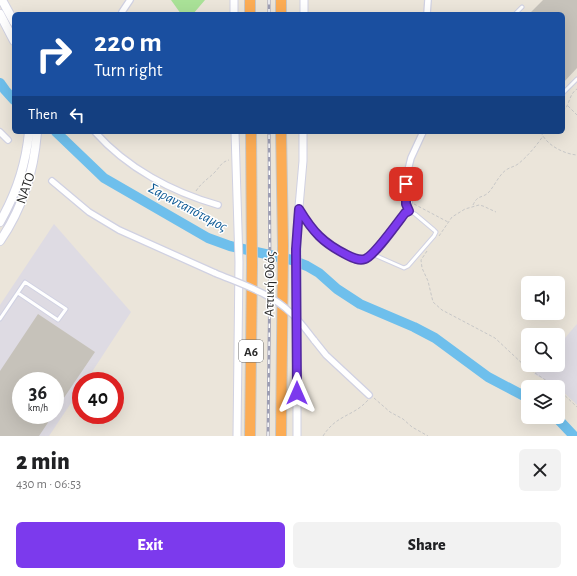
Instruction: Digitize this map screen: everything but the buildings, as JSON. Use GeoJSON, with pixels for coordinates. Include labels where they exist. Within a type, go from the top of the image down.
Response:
{"type":"FeatureCollection","features":[{"type":"Feature","properties":{"kind":"highway"},"geometry":{"type":"LineString","coordinates":[[250,0],[250,12]]}},
{"type":"Feature","properties":{"kind":"highway"},"geometry":{"type":"LineString","coordinates":[[281,0],[281,12]]}},
{"type":"Feature","properties":{"kind":"highway","name":"Αττική Οδός"},"geometry":{"type":"LineString","coordinates":[[250,436],[252,265],[251,134]]}},
{"type":"Feature","properties":{"kind":"highway","name":"Αττική Οδός"},"geometry":{"type":"LineString","coordinates":[[281,134],[283,273],[281,436]]}},
{"type":"Feature","properties":{"kind":"main road"},"geometry":{"type":"LineString","coordinates":[[2,0],[12,18]]}},
{"type":"Feature","properties":{"kind":"main road"},"geometry":{"type":"LineString","coordinates":[[0,14],[12,37]]}},
{"type":"Feature","properties":{"kind":"main road","name":"ΝΑΤΟ"},"geometry":{"type":"LineString","coordinates":[[0,241],[24,194],[32,166],[32,145],[29,134]]}},
{"type":"Feature","properties":{"kind":"main road","name":"ΝΑΤΟ"},"geometry":{"type":"LineString","coordinates":[[0,222],[12,201],[36,134]]}},
{"type":"Feature","properties":{"kind":"street"},"geometry":{"type":"LineString","coordinates":[[122,12],[130,0]]}},
{"type":"Feature","properties":{"kind":"street"},"geometry":{"type":"LineString","coordinates":[[234,0],[234,12]]}},
{"type":"Feature","properties":{"kind":"street"},"geometry":{"type":"LineString","coordinates":[[304,0],[304,12]]}},
{"type":"Feature","properties":{"kind":"street"},"geometry":{"type":"LineString","coordinates":[[427,12],[428,0]]}},
{"type":"Feature","properties":{"kind":"street"},"geometry":{"type":"LineString","coordinates":[[0,132],[8,140]]}},
{"type":"Feature","properties":{"kind":"street"},"geometry":{"type":"LineString","coordinates":[[97,134],[120,157],[135,167],[173,189],[218,206]]}},
{"type":"Feature","properties":{"kind":"street"},"geometry":{"type":"LineString","coordinates":[[235,134],[239,235],[237,436]]}},
{"type":"Feature","properties":{"kind":"street"},"geometry":{"type":"LineString","coordinates":[[297,436],[296,249],[304,134]]}},
{"type":"Feature","properties":{"kind":"street"},"geometry":{"type":"LineString","coordinates":[[407,200],[408,168],[421,134]]}},
{"type":"Feature","properties":{"kind":"street"},"geometry":{"type":"LineString","coordinates":[[52,181],[89,212],[119,230],[256,290],[279,304],[291,313],[326,355],[369,395]]}},
{"type":"Feature","properties":{"kind":"street"},"geometry":{"type":"LineString","coordinates":[[299,209],[309,226],[320,237],[335,248]]}},
{"type":"Feature","properties":{"kind":"lane"},"geometry":{"type":"LineString","coordinates":[[517,12],[522,7]]}},
{"type":"Feature","properties":{"kind":"lane"},"geometry":{"type":"LineString","coordinates":[[565,91],[577,79]]}},
{"type":"Feature","properties":{"kind":"lane"},"geometry":{"type":"LineString","coordinates":[[407,200],[409,211]]}},
{"type":"Feature","properties":{"kind":"lane"},"geometry":{"type":"LineString","coordinates":[[372,254],[404,268],[408,266],[434,236],[436,232],[415,214],[409,211]]}},
{"type":"Feature","properties":{"kind":"lane"},"geometry":{"type":"LineString","coordinates":[[335,248],[357,260],[364,260],[372,254],[405,213],[409,211]]}},
{"type":"Feature","properties":{"kind":"lane"},"geometry":{"type":"LineString","coordinates":[[0,320],[25,282],[66,309],[58,320],[18,293]]}},
{"type":"Feature","properties":{"kind":"path"},"geometry":{"type":"LineString","coordinates":[[565,109],[572,94],[577,89]]}},
{"type":"Feature","properties":{"kind":"path"},"geometry":{"type":"LineString","coordinates":[[567,105],[577,115]]}},
{"type":"Feature","properties":{"kind":"path"},"geometry":{"type":"LineString","coordinates":[[472,206],[478,197],[489,191],[508,168],[517,165],[522,161],[543,136],[560,150],[577,155]]}},
{"type":"Feature","properties":{"kind":"path"},"geometry":{"type":"LineString","coordinates":[[192,197],[201,183],[214,173],[224,161],[235,158]]}},
{"type":"Feature","properties":{"kind":"path"},"geometry":{"type":"LineString","coordinates":[[407,200],[449,222]]}},
{"type":"Feature","properties":{"kind":"path"},"geometry":{"type":"LineString","coordinates":[[439,237],[452,217],[458,212],[472,206],[483,206],[496,212]]}},
{"type":"Feature","properties":{"kind":"path"},"geometry":{"type":"LineString","coordinates":[[429,249],[421,260],[421,264],[430,286],[431,298],[433,302],[442,310],[494,338],[526,367],[546,380]]}},
{"type":"Feature","properties":{"kind":"path"},"geometry":{"type":"LineString","coordinates":[[323,436],[334,422],[360,408],[368,400],[369,395],[390,412],[400,417],[412,428],[428,436]]}},
{"type":"Feature","properties":{"kind":"path"},"geometry":{"type":"LineString","coordinates":[[565,396],[577,407]]}},
{"type":"Feature","properties":{"kind":"shaded area"},"geometry":{"type":"Polygon","coordinates":[[[54,224],[131,312],[92,372],[72,372],[72,402],[64,414],[64,372],[12,372],[12,424],[57,424],[49,436],[0,436],[0,305],[54,224]]]}},
{"type":"Feature","properties":{"kind":"shaded area"},"geometry":{"type":"Polygon","coordinates":[[[577,324],[577,405],[565,394],[565,380],[545,380],[534,374],[536,372],[565,372],[565,338],[577,324]]]}},
{"type":"Feature","properties":{"kind":"green space"},"geometry":{"type":"Polygon","coordinates":[[[171,0],[205,0],[195,12],[180,12],[171,0]]]}},
{"type":"Feature","properties":{"kind":"waterway","name":"Σαρανταπόταμος"},"geometry":{"type":"LineString","coordinates":[[0,83],[12,98]]}},
{"type":"Feature","properties":{"kind":"waterway","name":"Σαρανταπόταμος"},"geometry":{"type":"LineString","coordinates":[[58,134],[104,178],[208,238],[230,246],[292,260],[307,266],[319,273],[337,289],[360,304],[414,327],[435,338],[488,377],[521,394]]}},
{"type":"Feature","properties":{"kind":"waterway","name":"Σαρανταπόταμος"},"geometry":{"type":"LineString","coordinates":[[563,424],[574,436]]}},
{"type":"Feature","properties":{"kind":"railway"},"geometry":{"type":"LineString","coordinates":[[269,0],[269,12]]}},
{"type":"Feature","properties":{"kind":"railway"},"geometry":{"type":"LineString","coordinates":[[268,436],[270,269],[269,134]]}},
{"type":"Feature","properties":{"kind":"route"},"geometry":{"type":"LineString","coordinates":[[297,393],[296,249],[299,209],[309,226],[320,237],[335,248],[357,260],[364,260],[372,254],[405,213],[409,211],[406,204],[406,184]]}}]}
